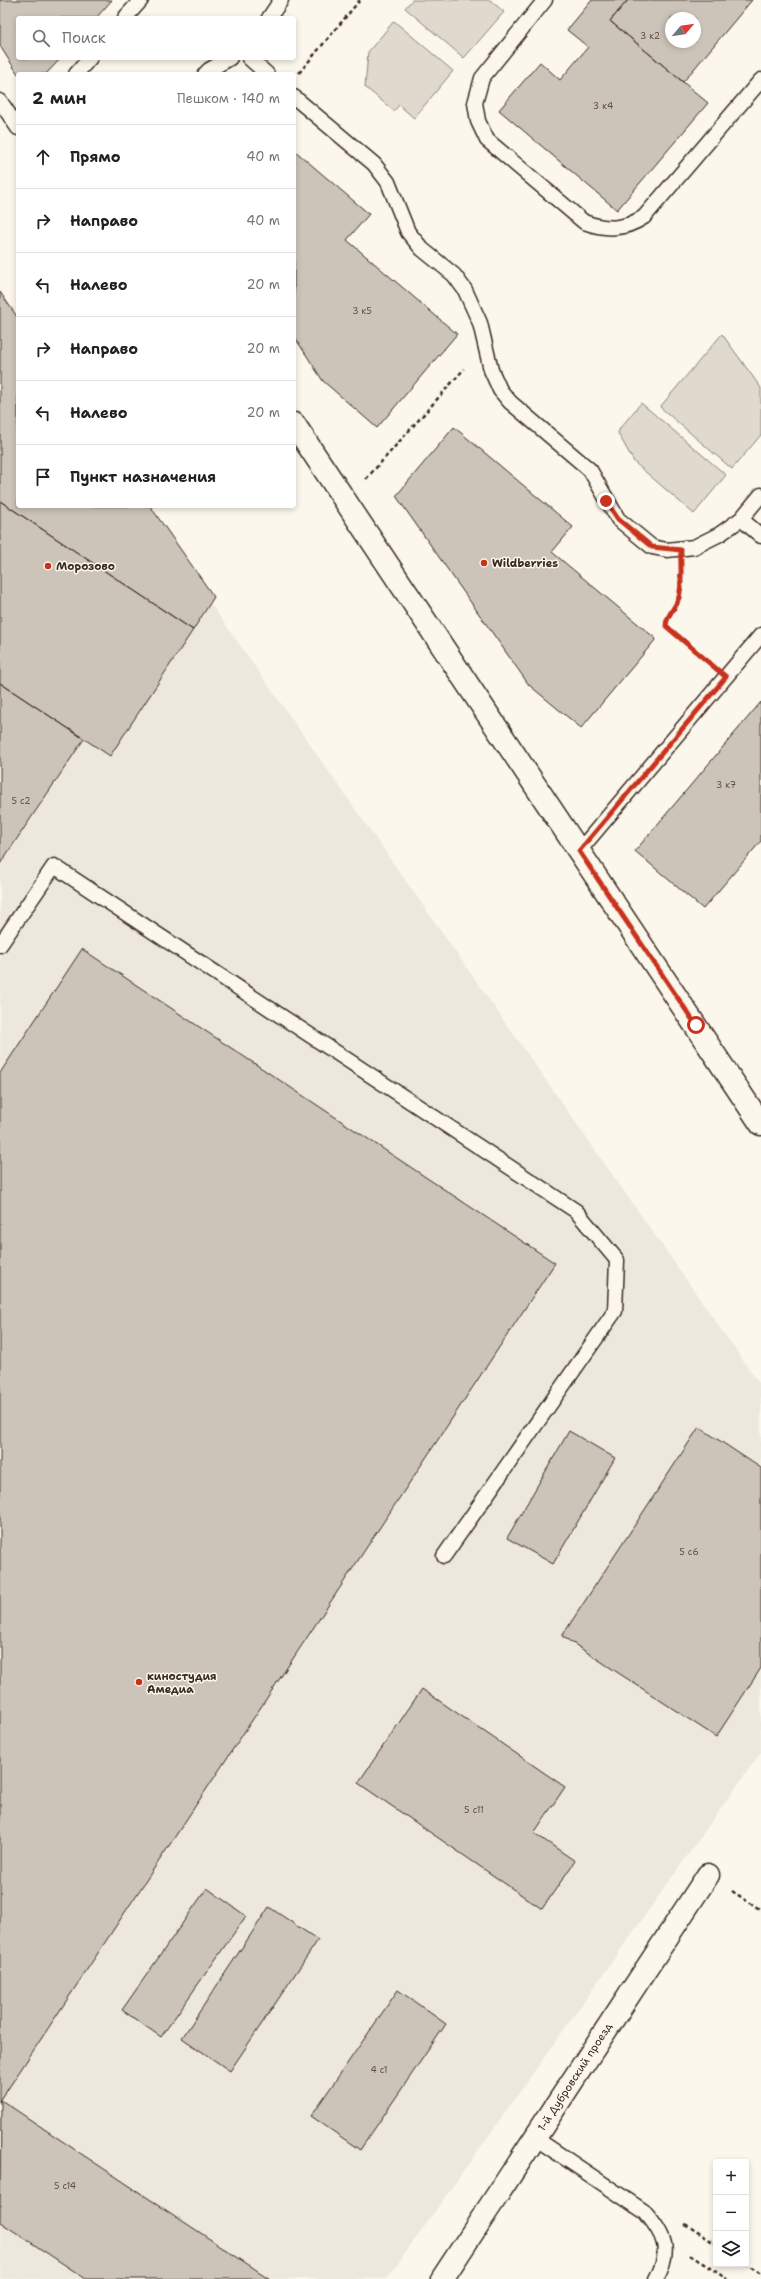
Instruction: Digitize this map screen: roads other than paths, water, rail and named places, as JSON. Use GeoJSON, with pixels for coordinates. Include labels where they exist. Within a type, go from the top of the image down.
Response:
{"type":"FeatureCollection","features":[{"type":"Feature","properties":{"kind":"street"},"geometry":{"type":"LineString","coordinates":[[296,427],[761,1122]]}},
{"type":"Feature","properties":{"kind":"street","name":"1-й Дубровский проезд"},"geometry":{"type":"LineString","coordinates":[[442,2279],[708,1875]]}},
{"type":"Feature","properties":{"kind":"lane"},"geometry":{"type":"LineString","coordinates":[[127,16],[141,0]]}},
{"type":"Feature","properties":{"kind":"lane"},"geometry":{"type":"LineString","coordinates":[[270,16],[281,0]]}},
{"type":"Feature","properties":{"kind":"lane"},"geometry":{"type":"LineString","coordinates":[[546,0],[482,78],[475,103],[478,121],[487,140],[584,222],[599,228],[624,227],[644,217],[761,80]]}},
{"type":"Feature","properties":{"kind":"lane"},"geometry":{"type":"LineString","coordinates":[[78,72],[88,60]]}},
{"type":"Feature","properties":{"kind":"lane"},"geometry":{"type":"LineString","coordinates":[[207,72],[226,60]]}},
{"type":"Feature","properties":{"kind":"lane"},"geometry":{"type":"LineString","coordinates":[[251,60],[265,72]]}},
{"type":"Feature","properties":{"kind":"lane"},"geometry":{"type":"LineString","coordinates":[[296,98],[382,174],[393,191],[400,214],[408,232],[422,249],[454,275],[465,290],[480,323],[491,370],[500,390],[510,402],[590,470],[618,519],[652,547],[681,550],[705,542],[741,518],[761,495]]}},
{"type":"Feature","properties":{"kind":"lane"},"geometry":{"type":"LineString","coordinates":[[0,100],[16,125]]}},
{"type":"Feature","properties":{"kind":"lane"},"geometry":{"type":"LineString","coordinates":[[741,518],[761,536]]}},
{"type":"Feature","properties":{"kind":"lane"},"geometry":{"type":"LineString","coordinates":[[579,851],[761,635]]}},
{"type":"Feature","properties":{"kind":"lane"},"geometry":{"type":"LineString","coordinates":[[0,945],[54,866],[576,1211],[617,1260],[615,1310],[444,1556]]}},
{"type":"Feature","properties":{"kind":"lane"},"geometry":{"type":"LineString","coordinates":[[535,2138],[645,2212],[663,2237],[665,2252],[662,2269],[656,2279]]}},
{"type":"Feature","properties":{"kind":"place","name":"Wildberries"},"geometry":{"type":"Point","coordinates":[484,563]}},
{"type":"Feature","properties":{"kind":"place","name":"Морозово"},"geometry":{"type":"Point","coordinates":[48,566]}},
{"type":"Feature","properties":{"kind":"place","name":"киностудия Амедиа"},"geometry":{"type":"Point","coordinates":[139,1682]}}]}
